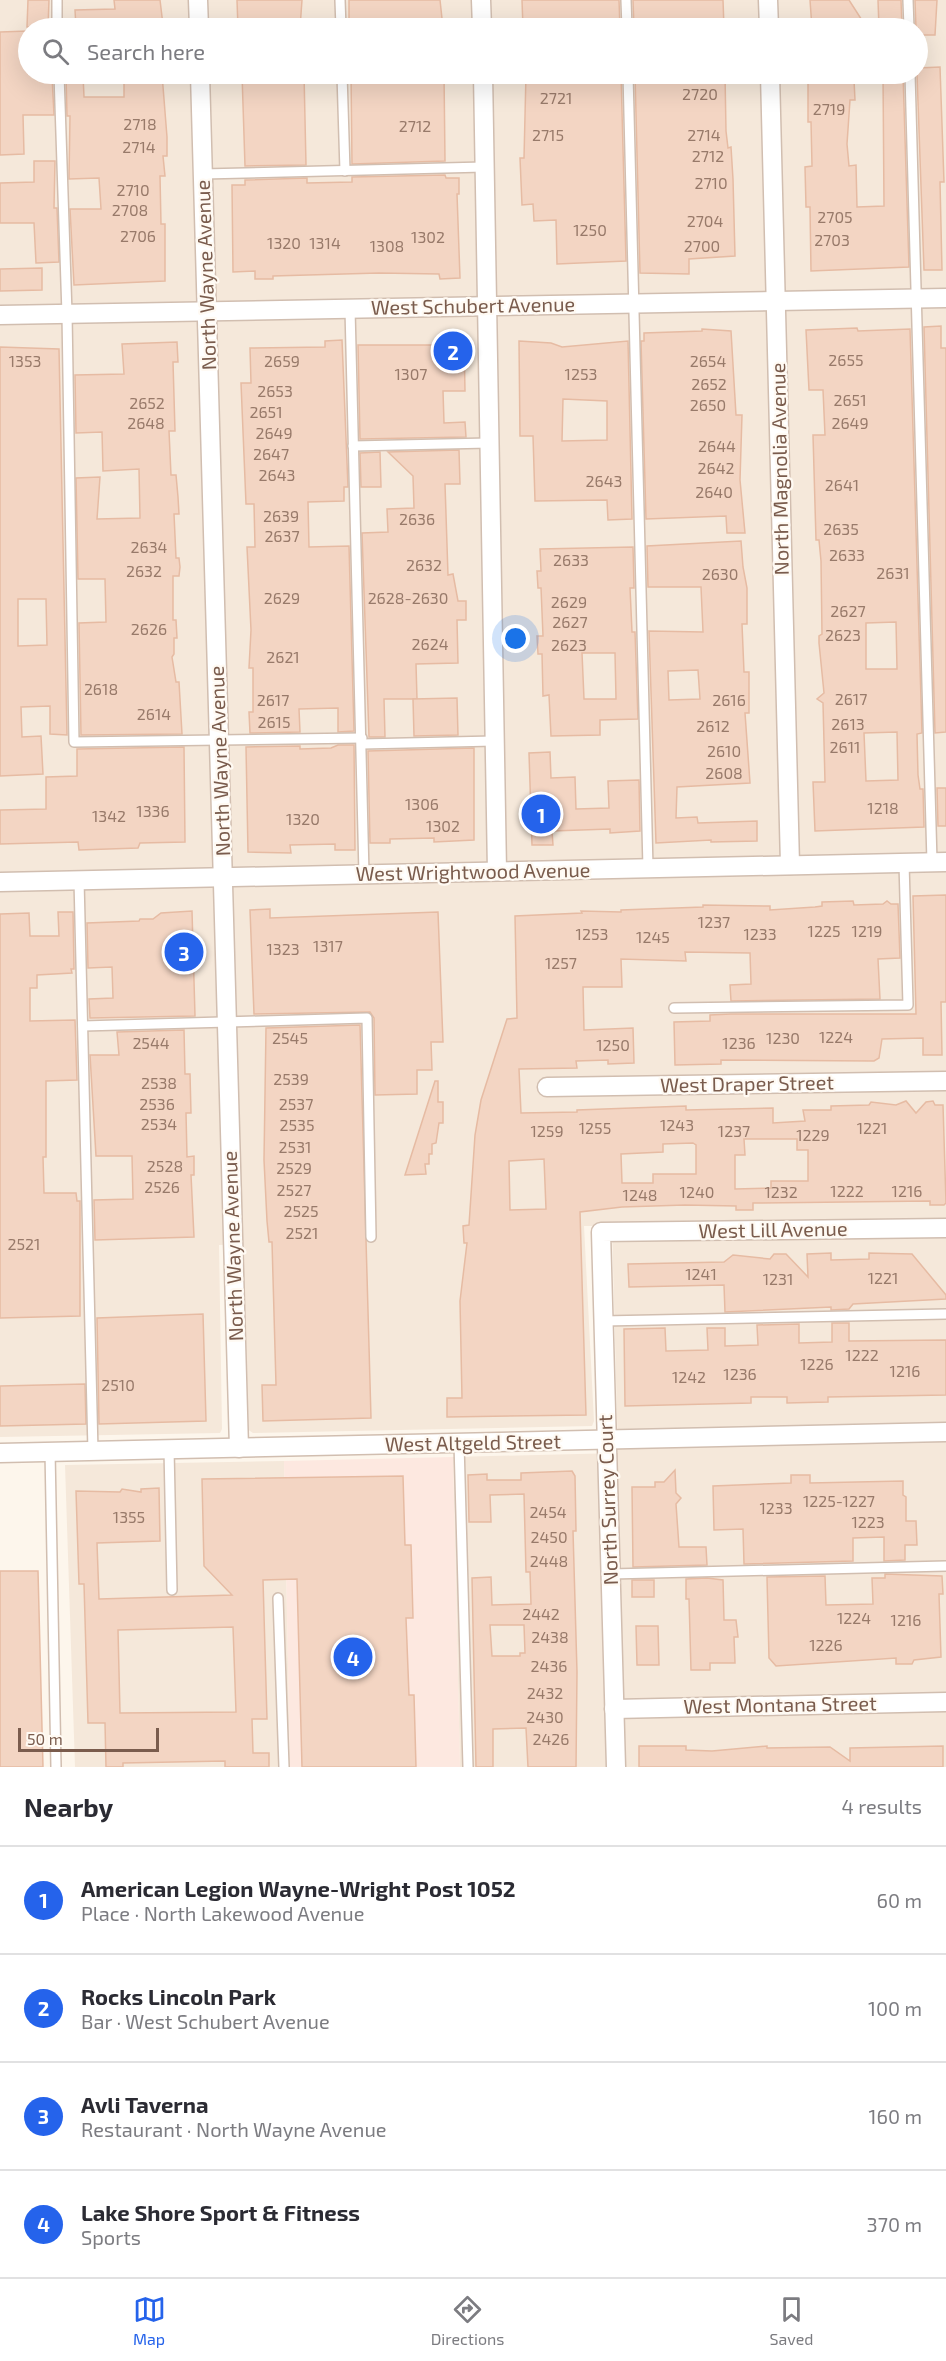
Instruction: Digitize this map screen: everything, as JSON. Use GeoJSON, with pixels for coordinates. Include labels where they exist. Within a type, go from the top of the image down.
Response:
{"type":"FeatureCollection","features":[{"type":"Feature","properties":{"kind":"street"},"geometry":{"type":"LineString","coordinates":[[198,0],[199,18]]}},
{"type":"Feature","properties":{"kind":"street"},"geometry":{"type":"LineString","coordinates":[[482,0],[482,18]]}},
{"type":"Feature","properties":{"kind":"street"},"geometry":{"type":"LineString","coordinates":[[768,0],[769,18]]}},
{"type":"Feature","properties":{"kind":"street","name":"North Wayne Avenue"},"geometry":{"type":"LineString","coordinates":[[200,84],[239,1448]]}},
{"type":"Feature","properties":{"kind":"street"},"geometry":{"type":"LineString","coordinates":[[483,84],[497,871]]}},
{"type":"Feature","properties":{"kind":"street","name":"North Magnolia Avenue"},"geometry":{"type":"LineString","coordinates":[[770,84],[790,865]]}},
{"type":"Feature","properties":{"kind":"street","name":"West Schubert Avenue"},"geometry":{"type":"LineString","coordinates":[[0,315],[946,298]]}},
{"type":"Feature","properties":{"kind":"street","name":"West Wrightwood Avenue"},"geometry":{"type":"LineString","coordinates":[[0,882],[939,862]]}},
{"type":"Feature","properties":{"kind":"street","name":"West Draper Street"},"geometry":{"type":"LineString","coordinates":[[548,1087],[946,1081]]}},
{"type":"Feature","properties":{"kind":"street","name":"West Lill Avenue"},"geometry":{"type":"LineString","coordinates":[[601,1232],[946,1228]]}},
{"type":"Feature","properties":{"kind":"street","name":"North Surrey Court"},"geometry":{"type":"LineString","coordinates":[[601,1232],[616,1767]]}},
{"type":"Feature","properties":{"kind":"street","name":"West Altgeld Street"},"geometry":{"type":"LineString","coordinates":[[0,1453],[946,1432]]}},
{"type":"Feature","properties":{"kind":"street","name":"West Montana Street"},"geometry":{"type":"LineString","coordinates":[[615,1709],[946,1702]]}},
{"type":"Feature","properties":{"kind":"lane"},"geometry":{"type":"LineString","coordinates":[[57,0],[57,18]]}},
{"type":"Feature","properties":{"kind":"lane"},"geometry":{"type":"LineString","coordinates":[[340,0],[341,18]]}},
{"type":"Feature","properties":{"kind":"lane"},"geometry":{"type":"LineString","coordinates":[[626,0],[627,18]]}},
{"type":"Feature","properties":{"kind":"lane"},"geometry":{"type":"LineString","coordinates":[[908,0],[909,18]]}},
{"type":"Feature","properties":{"kind":"lane"},"geometry":{"type":"LineString","coordinates":[[59,84],[67,314],[74,742],[494,741]]}},
{"type":"Feature","properties":{"kind":"lane"},"geometry":{"type":"LineString","coordinates":[[342,84],[345,171]]}},
{"type":"Feature","properties":{"kind":"lane"},"geometry":{"type":"LineString","coordinates":[[628,84],[648,868]]}},
{"type":"Feature","properties":{"kind":"lane"},"geometry":{"type":"LineString","coordinates":[[910,84],[916,298],[939,862]]}},
{"type":"Feature","properties":{"kind":"lane"},"geometry":{"type":"LineString","coordinates":[[203,174],[484,167]]}},
{"type":"Feature","properties":{"kind":"lane"},"geometry":{"type":"LineString","coordinates":[[350,309],[364,874]]}},
{"type":"Feature","properties":{"kind":"lane"},"geometry":{"type":"LineString","coordinates":[[353,446],[489,443]]}},
{"type":"Feature","properties":{"kind":"lane"},"geometry":{"type":"LineString","coordinates":[[674,1008],[908,1005],[904,863]]}},
{"type":"Feature","properties":{"kind":"lane"},"geometry":{"type":"LineString","coordinates":[[80,880],[93,1451]]}},
{"type":"Feature","properties":{"kind":"lane"},"geometry":{"type":"LineString","coordinates":[[83,1026],[367,1018],[371,1237]]}},
{"type":"Feature","properties":{"kind":"lane"},"geometry":{"type":"LineString","coordinates":[[603,1321],[946,1314]]}},
{"type":"Feature","properties":{"kind":"lane"},"geometry":{"type":"LineString","coordinates":[[459,1443],[468,1767]]}},
{"type":"Feature","properties":{"kind":"lane"},"geometry":{"type":"LineString","coordinates":[[169,1449],[172,1590]]}},
{"type":"Feature","properties":{"kind":"lane"},"geometry":{"type":"LineString","coordinates":[[50,1451],[56,1767]]}},
{"type":"Feature","properties":{"kind":"lane"},"geometry":{"type":"LineString","coordinates":[[610,1574],[946,1566]]}},
{"type":"Feature","properties":{"kind":"lane"},"geometry":{"type":"LineString","coordinates":[[278,1598],[284,1767]]}},
{"type":"Feature","properties":{"kind":"shaded area"},"geometry":{"type":"Polygon","coordinates":[[[0,0],[946,0],[946,1767],[460,1767],[453,1457],[618,1453],[612,1226],[584,1226],[594,1421],[592,1426],[253,1433],[247,1429],[241,1244],[219,1245],[222,1429],[220,1433],[0,1437],[0,0]]]}},
{"type":"Feature","properties":{"kind":"shaded area"},"geometry":{"type":"Polygon","coordinates":[[[453,1457],[460,1767],[290,1767],[284,1461],[453,1457]]]}},
{"type":"Feature","properties":{"kind":"shaded area"},"geometry":{"type":"Polygon","coordinates":[[[284,1461],[290,1767],[75,1767],[65,1465],[284,1461]]]}},
{"type":"Feature","properties":{"kind":"building"},"geometry":{"type":"Polygon","coordinates":[[[28,0],[49,0],[48,18],[27,18],[28,0]]]}},
{"type":"Feature","properties":{"kind":"building"},"geometry":{"type":"Polygon","coordinates":[[[114,0],[160,0],[162,18],[75,18],[75,10],[115,9],[114,0]]]}},
{"type":"Feature","properties":{"kind":"building"},"geometry":{"type":"Polygon","coordinates":[[[237,0],[302,0],[301,18],[238,18],[237,0]]]}},
{"type":"Feature","properties":{"kind":"building"},"geometry":{"type":"Polygon","coordinates":[[[349,0],[440,0],[442,18],[349,18],[349,0]]]}},
{"type":"Feature","properties":{"kind":"building"},"geometry":{"type":"Polygon","coordinates":[[[522,0],[619,0],[620,18],[523,18],[522,0]]]}},
{"type":"Feature","properties":{"kind":"building"},"geometry":{"type":"Polygon","coordinates":[[[633,0],[723,0],[724,18],[634,18],[633,0]]]}},
{"type":"Feature","properties":{"kind":"building"},"geometry":{"type":"Polygon","coordinates":[[[810,0],[849,0],[861,18],[811,18],[810,0]]]}},
{"type":"Feature","properties":{"kind":"building"},"geometry":{"type":"Polygon","coordinates":[[[878,0],[901,0],[902,18],[879,18],[878,0]]]}},
{"type":"Feature","properties":{"kind":"building"},"geometry":{"type":"Polygon","coordinates":[[[915,0],[937,0],[935,35],[928,35],[928,18],[916,18],[915,0]]]}},
{"type":"Feature","properties":{"kind":"building"},"geometry":{"type":"Polygon","coordinates":[[[18,31],[18,84],[52,84],[54,115],[23,115],[24,154],[0,155],[0,32],[18,31]]]}},
{"type":"Feature","properties":{"kind":"building"},"geometry":{"type":"Polygon","coordinates":[[[940,67],[944,182],[940,182],[942,270],[924,270],[917,84],[928,84],[928,68],[940,67]]]}},
{"type":"Feature","properties":{"kind":"building"},"geometry":{"type":"Polygon","coordinates":[[[66,84],[83,84],[84,97],[124,97],[124,84],[163,84],[167,156],[163,156],[165,176],[160,176],[161,224],[165,224],[165,281],[74,285],[70,209],[101,209],[99,178],[69,179],[70,116],[67,116],[66,84]]]}},
{"type":"Feature","properties":{"kind":"building"},"geometry":{"type":"Polygon","coordinates":[[[242,84],[304,84],[306,165],[245,166],[242,84]]]}},
{"type":"Feature","properties":{"kind":"building"},"geometry":{"type":"Polygon","coordinates":[[[351,84],[444,84],[445,161],[352,164],[351,84]]]}},
{"type":"Feature","properties":{"kind":"building"},"geometry":{"type":"Polygon","coordinates":[[[526,84],[621,84],[626,261],[557,264],[556,220],[534,221],[533,204],[522,205],[520,158],[524,158],[526,84]]]}},
{"type":"Feature","properties":{"kind":"building"},"geometry":{"type":"Polygon","coordinates":[[[635,84],[725,84],[726,131],[728,148],[731,147],[733,179],[735,256],[689,259],[689,274],[640,273],[635,84]]]}},
{"type":"Feature","properties":{"kind":"building"},"geometry":{"type":"Polygon","coordinates":[[[808,84],[854,84],[855,100],[850,100],[847,144],[849,166],[856,165],[857,207],[884,206],[883,84],[903,84],[909,267],[811,271],[810,207],[806,207],[805,167],[812,166],[811,122],[808,122],[808,84]]]}},
{"type":"Feature","properties":{"kind":"building"},"geometry":{"type":"Polygon","coordinates":[[[34,161],[55,161],[54,208],[57,208],[59,262],[36,263],[34,223],[0,223],[0,183],[34,182],[34,161]]]}},
{"type":"Feature","properties":{"kind":"building"},"geometry":{"type":"Polygon","coordinates":[[[445,175],[446,178],[459,178],[459,194],[457,194],[460,278],[440,279],[439,274],[379,273],[273,276],[273,279],[255,279],[255,271],[233,272],[232,185],[245,185],[245,180],[307,178],[307,183],[352,182],[352,177],[445,175]]]}},
{"type":"Feature","properties":{"kind":"building"},"geometry":{"type":"Polygon","coordinates":[[[42,268],[42,290],[0,291],[0,269],[42,268]]]}},
{"type":"Feature","properties":{"kind":"building"},"geometry":{"type":"Polygon","coordinates":[[[941,326],[941,348],[946,348],[946,732],[935,733],[924,327],[941,326]]]}},
{"type":"Feature","properties":{"kind":"building"},"geometry":{"type":"Polygon","coordinates":[[[702,329],[731,331],[736,415],[742,415],[740,480],[745,533],[727,533],[726,516],[646,519],[641,341],[644,341],[644,333],[702,331],[702,329]]]}},
{"type":"Feature","properties":{"kind":"building"},"geometry":{"type":"Polygon","coordinates":[[[910,329],[922,733],[917,734],[918,775],[920,789],[923,789],[924,827],[815,831],[813,782],[825,782],[823,703],[817,699],[824,693],[819,643],[819,636],[822,634],[821,561],[819,540],[816,540],[813,435],[825,435],[823,390],[809,390],[806,330],[910,329]],[[896,622],[866,623],[866,669],[897,669],[896,622]],[[897,732],[864,733],[866,781],[898,780],[897,732]]]}},
{"type":"Feature","properties":{"kind":"building"},"geometry":{"type":"Polygon","coordinates":[[[444,338],[464,338],[465,391],[443,391],[444,423],[465,422],[466,437],[360,439],[358,345],[444,345],[444,338]]]}},
{"type":"Feature","properties":{"kind":"building"},"geometry":{"type":"Polygon","coordinates":[[[342,340],[348,487],[344,487],[344,501],[308,502],[309,547],[349,546],[354,731],[338,732],[338,708],[299,709],[300,732],[250,733],[249,712],[253,712],[253,668],[249,668],[251,630],[247,547],[255,547],[254,504],[246,504],[241,383],[251,383],[250,348],[325,347],[325,341],[342,340]]]}},
{"type":"Feature","properties":{"kind":"building"},"geometry":{"type":"Polygon","coordinates":[[[519,341],[551,343],[562,347],[628,341],[632,519],[608,520],[607,500],[535,501],[533,436],[520,436],[519,341]],[[563,399],[562,441],[607,440],[607,401],[563,399]]]}},
{"type":"Feature","properties":{"kind":"building"},"geometry":{"type":"Polygon","coordinates":[[[177,342],[178,362],[173,362],[175,431],[169,431],[171,475],[176,475],[178,497],[179,514],[174,514],[176,558],[179,558],[180,567],[179,576],[173,576],[173,620],[176,620],[177,638],[174,638],[172,657],[176,682],[179,682],[182,734],[81,735],[79,623],[106,622],[105,579],[78,579],[76,478],[100,477],[97,519],[140,518],[139,469],[103,471],[102,432],[76,433],[75,375],[124,374],[122,344],[177,342]]]}},
{"type":"Feature","properties":{"kind":"building"},"geometry":{"type":"Polygon","coordinates":[[[0,347],[59,349],[67,735],[50,734],[50,706],[21,707],[22,737],[41,736],[43,774],[0,776],[0,347]],[[18,599],[18,646],[47,645],[46,599],[18,599]]]}},
{"type":"Feature","properties":{"kind":"building"},"geometry":{"type":"Polygon","coordinates":[[[459,450],[460,484],[445,484],[448,575],[453,574],[458,601],[466,601],[466,620],[457,620],[458,663],[416,664],[417,699],[384,699],[385,737],[369,737],[362,533],[388,532],[387,509],[414,508],[413,476],[388,452],[459,450]]]}},
{"type":"Feature","properties":{"kind":"building"},"geometry":{"type":"Polygon","coordinates":[[[380,452],[381,487],[361,487],[360,453],[380,452]]]}},
{"type":"Feature","properties":{"kind":"building"},"geometry":{"type":"Polygon","coordinates":[[[741,541],[747,588],[747,624],[742,624],[744,672],[749,672],[749,713],[745,713],[750,783],[677,787],[676,818],[697,817],[698,823],[757,821],[757,841],[711,842],[711,840],[656,843],[649,631],[703,632],[701,587],[648,587],[647,546],[741,541]],[[698,670],[668,671],[669,700],[700,699],[698,670]]]}},
{"type":"Feature","properties":{"kind":"building"},"geometry":{"type":"Polygon","coordinates":[[[633,547],[634,588],[630,588],[632,632],[635,632],[638,719],[600,720],[600,735],[551,736],[549,695],[543,696],[542,654],[538,654],[537,636],[543,636],[541,588],[538,588],[537,571],[541,571],[540,549],[633,547]],[[582,653],[584,699],[616,699],[615,653],[582,653]]]}},
{"type":"Feature","properties":{"kind":"building"},"geometry":{"type":"Polygon","coordinates":[[[457,698],[458,735],[414,736],[413,699],[457,698]]]}},
{"type":"Feature","properties":{"kind":"building"},"geometry":{"type":"Polygon","coordinates":[[[338,745],[354,745],[355,850],[335,850],[335,844],[290,845],[291,853],[248,852],[246,747],[300,746],[300,749],[331,748],[338,745]]]}},
{"type":"Feature","properties":{"kind":"building"},"geometry":{"type":"Polygon","coordinates":[[[184,747],[185,842],[140,843],[138,848],[79,850],[78,842],[0,844],[0,810],[46,809],[46,777],[77,776],[77,749],[184,747]]]}},
{"type":"Feature","properties":{"kind":"building"},"geometry":{"type":"Polygon","coordinates":[[[474,748],[474,840],[434,842],[434,838],[390,839],[390,843],[370,843],[368,751],[474,748]]]}},
{"type":"Feature","properties":{"kind":"building"},"geometry":{"type":"Polygon","coordinates":[[[550,752],[551,778],[575,777],[576,809],[609,808],[608,781],[639,780],[640,831],[610,833],[610,829],[552,831],[553,845],[532,845],[529,753],[550,752]]]}},
{"type":"Feature","properties":{"kind":"building"},"geometry":{"type":"Polygon","coordinates":[[[937,788],[946,788],[946,826],[938,826],[937,788]]]}},
{"type":"Feature","properties":{"kind":"building"},"geometry":{"type":"Polygon","coordinates":[[[946,895],[946,1002],[941,1002],[942,1055],[923,1055],[923,1038],[882,1039],[879,1058],[874,1061],[721,1060],[721,1064],[675,1065],[674,1022],[710,1021],[710,1015],[731,1014],[916,1014],[913,896],[946,895]]]}},
{"type":"Feature","properties":{"kind":"building"},"geometry":{"type":"Polygon","coordinates":[[[853,901],[854,905],[883,904],[887,901],[891,904],[898,904],[900,958],[878,959],[880,999],[731,1001],[730,985],[751,984],[750,953],[685,952],[686,961],[621,959],[622,987],[583,987],[584,1030],[633,1028],[634,1063],[608,1064],[608,1060],[576,1061],[577,1068],[519,1069],[521,1113],[686,1106],[686,1110],[773,1108],[773,1123],[805,1121],[803,1110],[831,1110],[831,1106],[869,1105],[871,1102],[896,1105],[906,1101],[916,1113],[926,1102],[933,1101],[935,1105],[943,1105],[946,1203],[930,1205],[930,1201],[753,1203],[753,1210],[736,1210],[736,1206],[685,1205],[622,1207],[580,1212],[586,1415],[447,1417],[447,1398],[462,1398],[460,1301],[467,1243],[464,1243],[463,1226],[469,1225],[475,1135],[481,1100],[507,1019],[517,1018],[515,916],[582,913],[581,911],[621,912],[621,910],[703,907],[703,905],[770,906],[770,910],[822,906],[822,902],[853,901]],[[744,1139],[745,1155],[735,1155],[735,1189],[771,1188],[771,1181],[808,1181],[808,1150],[797,1150],[797,1139],[744,1139]],[[693,1143],[663,1144],[663,1152],[621,1154],[622,1183],[653,1183],[653,1174],[696,1174],[696,1145],[693,1143]],[[544,1159],[509,1161],[510,1210],[546,1209],[544,1159]]]}},
{"type":"Feature","properties":{"kind":"building"},"geometry":{"type":"Polygon","coordinates":[[[270,909],[270,918],[438,912],[443,1042],[431,1042],[432,1070],[417,1070],[417,1094],[375,1095],[374,1018],[370,1012],[254,1014],[250,910],[270,909]]]}},
{"type":"Feature","properties":{"kind":"building"},"geometry":{"type":"Polygon","coordinates":[[[192,911],[195,1016],[90,1018],[89,999],[113,998],[112,967],[88,968],[87,923],[139,921],[140,919],[153,919],[161,913],[192,911]]]}},
{"type":"Feature","properties":{"kind":"building"},"geometry":{"type":"Polygon","coordinates":[[[58,912],[73,912],[74,969],[71,969],[72,973],[37,975],[37,988],[30,988],[30,1021],[75,1020],[77,1080],[46,1081],[46,1157],[43,1157],[44,1193],[76,1193],[77,1201],[80,1201],[80,1316],[0,1318],[0,914],[29,913],[30,936],[59,936],[58,912]]]}},
{"type":"Feature","properties":{"kind":"building"},"geometry":{"type":"Polygon","coordinates":[[[360,1025],[371,1418],[263,1421],[262,1385],[276,1385],[272,1242],[269,1242],[264,1160],[266,1028],[360,1025]]]}},
{"type":"Feature","properties":{"kind":"building"},"geometry":{"type":"Polygon","coordinates":[[[184,1030],[185,1074],[190,1074],[191,1113],[186,1113],[187,1157],[194,1156],[194,1175],[191,1175],[194,1237],[95,1240],[94,1200],[133,1199],[132,1156],[96,1156],[90,1055],[119,1055],[117,1032],[184,1030]]]}},
{"type":"Feature","properties":{"kind":"building"},"geometry":{"type":"Polygon","coordinates":[[[435,1081],[438,1081],[438,1102],[443,1102],[443,1123],[439,1123],[436,1143],[432,1144],[432,1154],[429,1154],[429,1164],[425,1164],[426,1174],[405,1175],[435,1081]]]}},
{"type":"Feature","properties":{"kind":"building"},"geometry":{"type":"Polygon","coordinates":[[[831,1253],[831,1260],[869,1259],[869,1253],[912,1254],[946,1295],[946,1299],[853,1304],[849,1309],[831,1310],[831,1307],[725,1312],[724,1285],[629,1287],[628,1264],[724,1262],[733,1255],[770,1259],[774,1254],[786,1254],[808,1277],[807,1254],[831,1253]]]}},
{"type":"Feature","properties":{"kind":"building"},"geometry":{"type":"Polygon","coordinates":[[[203,1314],[206,1421],[99,1424],[97,1318],[203,1314]]]}},
{"type":"Feature","properties":{"kind":"building"},"geometry":{"type":"Polygon","coordinates":[[[832,1323],[849,1323],[849,1341],[946,1340],[946,1395],[828,1397],[828,1402],[787,1403],[787,1397],[751,1397],[751,1403],[625,1406],[624,1329],[665,1328],[666,1351],[708,1350],[707,1328],[725,1328],[725,1346],[758,1345],[757,1325],[799,1324],[799,1343],[832,1342],[832,1323]]]}},
{"type":"Feature","properties":{"kind":"building"},"geometry":{"type":"Polygon","coordinates":[[[85,1384],[86,1424],[0,1426],[0,1386],[85,1384]]]}},
{"type":"Feature","properties":{"kind":"building"},"geometry":{"type":"Polygon","coordinates":[[[675,1470],[676,1493],[681,1498],[676,1504],[679,1547],[706,1547],[707,1565],[633,1567],[632,1487],[655,1487],[655,1482],[664,1482],[675,1470]]]}},
{"type":"Feature","properties":{"kind":"building"},"geometry":{"type":"Polygon","coordinates":[[[572,1471],[575,1476],[576,1531],[573,1531],[577,1672],[576,1767],[528,1767],[526,1728],[493,1729],[493,1767],[476,1767],[472,1578],[491,1577],[492,1605],[531,1604],[530,1572],[526,1572],[524,1494],[490,1495],[491,1522],[469,1522],[468,1475],[487,1474],[487,1480],[521,1480],[521,1473],[572,1471]],[[490,1625],[492,1656],[520,1656],[520,1653],[525,1653],[524,1625],[490,1625]]]}},
{"type":"Feature","properties":{"kind":"building"},"geometry":{"type":"Polygon","coordinates":[[[791,1475],[810,1475],[810,1483],[903,1481],[906,1521],[916,1521],[917,1545],[905,1545],[905,1560],[884,1561],[884,1537],[853,1538],[853,1561],[744,1564],[743,1529],[714,1530],[713,1486],[791,1483],[791,1475]]]}},
{"type":"Feature","properties":{"kind":"building"},"geometry":{"type":"Polygon","coordinates":[[[403,1476],[405,1545],[411,1545],[413,1618],[406,1618],[409,1695],[414,1695],[416,1767],[302,1767],[297,1579],[263,1580],[267,1719],[252,1719],[253,1753],[269,1753],[269,1767],[225,1767],[225,1761],[123,1763],[123,1767],[106,1767],[105,1723],[88,1723],[84,1584],[79,1584],[76,1491],[120,1492],[122,1489],[141,1492],[141,1489],[159,1488],[160,1541],[97,1543],[99,1599],[232,1595],[204,1566],[202,1479],[403,1476]],[[233,1627],[118,1630],[120,1713],[236,1712],[233,1627]]]}},
{"type":"Feature","properties":{"kind":"building"},"geometry":{"type":"Polygon","coordinates":[[[0,1571],[38,1571],[43,1767],[0,1767],[0,1571]]]}},
{"type":"Feature","properties":{"kind":"building"},"geometry":{"type":"Polygon","coordinates":[[[885,1574],[942,1576],[943,1594],[939,1594],[941,1657],[914,1660],[912,1664],[896,1664],[896,1658],[776,1666],[769,1658],[767,1577],[825,1576],[826,1605],[873,1604],[872,1578],[885,1578],[885,1574]]]}},
{"type":"Feature","properties":{"kind":"building"},"geometry":{"type":"Polygon","coordinates":[[[686,1579],[723,1580],[724,1620],[736,1620],[738,1637],[734,1637],[735,1663],[710,1663],[710,1670],[691,1670],[689,1599],[686,1599],[686,1579]]]}},
{"type":"Feature","properties":{"kind":"building"},"geometry":{"type":"Polygon","coordinates":[[[632,1580],[654,1580],[654,1597],[632,1597],[632,1580]]]}},
{"type":"Feature","properties":{"kind":"building"},"geometry":{"type":"Polygon","coordinates":[[[636,1626],[658,1626],[659,1665],[637,1665],[636,1626]]]}},
{"type":"Feature","properties":{"kind":"building"},"geometry":{"type":"Polygon","coordinates":[[[639,1746],[686,1746],[686,1750],[712,1751],[767,1746],[767,1748],[830,1747],[850,1761],[850,1748],[943,1746],[943,1767],[639,1767],[639,1746]]]}},
{"type":"Feature","properties":{"kind":"place","name":"Rocks Lincoln Park"},"geometry":{"type":"Point","coordinates":[453,351]}},
{"type":"Feature","properties":{"kind":"place","name":"American Legion Wayne-Wright Post 1052"},"geometry":{"type":"Point","coordinates":[541,814]}},
{"type":"Feature","properties":{"kind":"place","name":"Avli Taverna"},"geometry":{"type":"Point","coordinates":[184,952]}},
{"type":"Feature","properties":{"kind":"place","name":"Lake Shore Sport & Fitness"},"geometry":{"type":"Point","coordinates":[353,1657]}}]}
